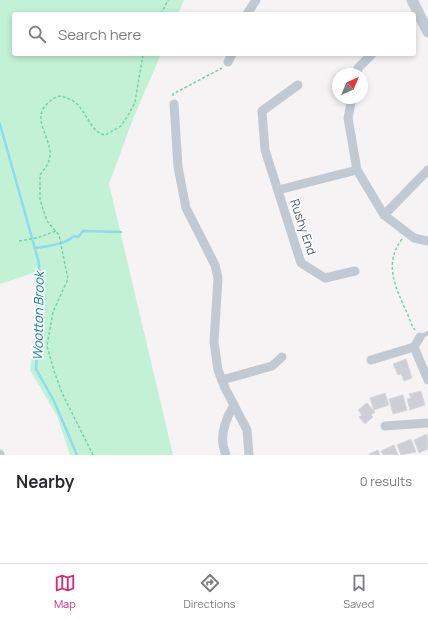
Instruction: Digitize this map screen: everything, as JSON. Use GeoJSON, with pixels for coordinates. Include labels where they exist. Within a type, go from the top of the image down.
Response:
{"type":"FeatureCollection","features":[{"type":"Feature","properties":{"kind":"street"},"geometry":{"type":"LineString","coordinates":[[249,12],[256,0]]}},
{"type":"Feature","properties":{"kind":"street"},"geometry":{"type":"LineString","coordinates":[[412,0],[415,12]]}},
{"type":"Feature","properties":{"kind":"street"},"geometry":{"type":"LineString","coordinates":[[418,21],[428,32]]}},
{"type":"Feature","properties":{"kind":"street"},"geometry":{"type":"LineString","coordinates":[[358,68],[370,56]]}},
{"type":"Feature","properties":{"kind":"street","name":"Rushy End"},"geometry":{"type":"LineString","coordinates":[[298,85],[262,111],[265,150],[301,263],[325,278],[356,272]]}},
{"type":"Feature","properties":{"kind":"street"},"geometry":{"type":"LineString","coordinates":[[174,104],[178,168],[186,208],[215,265],[218,278],[214,342],[218,370],[246,430],[249,455]]}},
{"type":"Feature","properties":{"kind":"street"},"geometry":{"type":"LineString","coordinates":[[351,104],[348,118],[357,170],[384,215],[414,238],[428,241]]}},
{"type":"Feature","properties":{"kind":"street","name":"Rushy End"},"geometry":{"type":"LineString","coordinates":[[278,190],[357,170]]}},
{"type":"Feature","properties":{"kind":"street"},"geometry":{"type":"LineString","coordinates":[[384,215],[428,170]]}},
{"type":"Feature","properties":{"kind":"street"},"geometry":{"type":"LineString","coordinates":[[371,360],[414,347],[424,335]]}},
{"type":"Feature","properties":{"kind":"street"},"geometry":{"type":"LineString","coordinates":[[414,347],[428,380]]}},
{"type":"Feature","properties":{"kind":"street"},"geometry":{"type":"LineString","coordinates":[[222,380],[272,366],[282,357]]}},
{"type":"Feature","properties":{"kind":"street"},"geometry":{"type":"LineString","coordinates":[[226,455],[222,447],[224,427],[234,405]]}},
{"type":"Feature","properties":{"kind":"street"},"geometry":{"type":"LineString","coordinates":[[385,426],[428,423]]}},
{"type":"Feature","properties":{"kind":"path"},"geometry":{"type":"LineString","coordinates":[[162,12],[168,0]]}},
{"type":"Feature","properties":{"kind":"path"},"geometry":{"type":"LineString","coordinates":[[93,455],[62,393],[47,346],[53,312],[68,279],[66,261],[56,231],[47,221],[39,194],[40,176],[46,170],[50,156],[49,146],[40,120],[40,111],[55,98],[61,96],[78,106],[88,121],[105,135],[121,126],[128,117],[135,102],[143,56]]}},
{"type":"Feature","properties":{"kind":"path"},"geometry":{"type":"LineString","coordinates":[[174,104],[173,94],[223,67],[230,58]]}},
{"type":"Feature","properties":{"kind":"path"},"geometry":{"type":"LineString","coordinates":[[19,241],[37,238],[56,231]]}},
{"type":"Feature","properties":{"kind":"path"},"geometry":{"type":"LineString","coordinates":[[407,233],[392,258],[396,291],[412,326],[424,335]]}},
{"type":"Feature","properties":{"kind":"green space"},"geometry":{"type":"Polygon","coordinates":[[[0,0],[184,0],[179,12],[12,12],[12,56],[160,56],[133,119],[109,184],[173,455],[70,455],[57,416],[30,370],[34,338],[36,295],[33,273],[0,284],[0,0]]]}},
{"type":"Feature","properties":{"kind":"building"},"geometry":{"type":"Polygon","coordinates":[[[406,359],[412,378],[404,381],[401,374],[398,375],[393,364],[406,359]]]}},
{"type":"Feature","properties":{"kind":"building"},"geometry":{"type":"Polygon","coordinates":[[[421,391],[425,405],[410,410],[407,399],[411,398],[409,394],[421,391]]]}},
{"type":"Feature","properties":{"kind":"building"},"geometry":{"type":"Polygon","coordinates":[[[385,393],[389,405],[374,410],[370,398],[385,393]]]}},
{"type":"Feature","properties":{"kind":"building"},"geometry":{"type":"Polygon","coordinates":[[[403,395],[407,410],[393,414],[389,399],[403,395]]]}},
{"type":"Feature","properties":{"kind":"building"},"geometry":{"type":"Polygon","coordinates":[[[367,403],[375,412],[371,415],[373,417],[365,424],[359,417],[362,415],[358,410],[367,403]]]}},
{"type":"Feature","properties":{"kind":"building"},"geometry":{"type":"Polygon","coordinates":[[[427,434],[428,449],[419,453],[414,440],[427,434]]]}},
{"type":"Feature","properties":{"kind":"building"},"geometry":{"type":"Polygon","coordinates":[[[411,439],[416,452],[401,455],[397,445],[411,439]]]}},
{"type":"Feature","properties":{"kind":"building"},"geometry":{"type":"Polygon","coordinates":[[[394,445],[398,455],[383,455],[381,451],[394,445]]]}},
{"type":"Feature","properties":{"kind":"building"},"geometry":{"type":"Polygon","coordinates":[[[378,450],[380,455],[369,455],[369,454],[378,450]]]}},
{"type":"Feature","properties":{"kind":"waterway","name":"Wootton Brook"},"geometry":{"type":"LineString","coordinates":[[0,124],[39,263],[40,301],[36,369],[54,401],[77,455]]}},
{"type":"Feature","properties":{"kind":"waterway"},"geometry":{"type":"LineString","coordinates":[[35,248],[61,243],[74,236],[78,237],[83,231],[121,232]]}}]}
